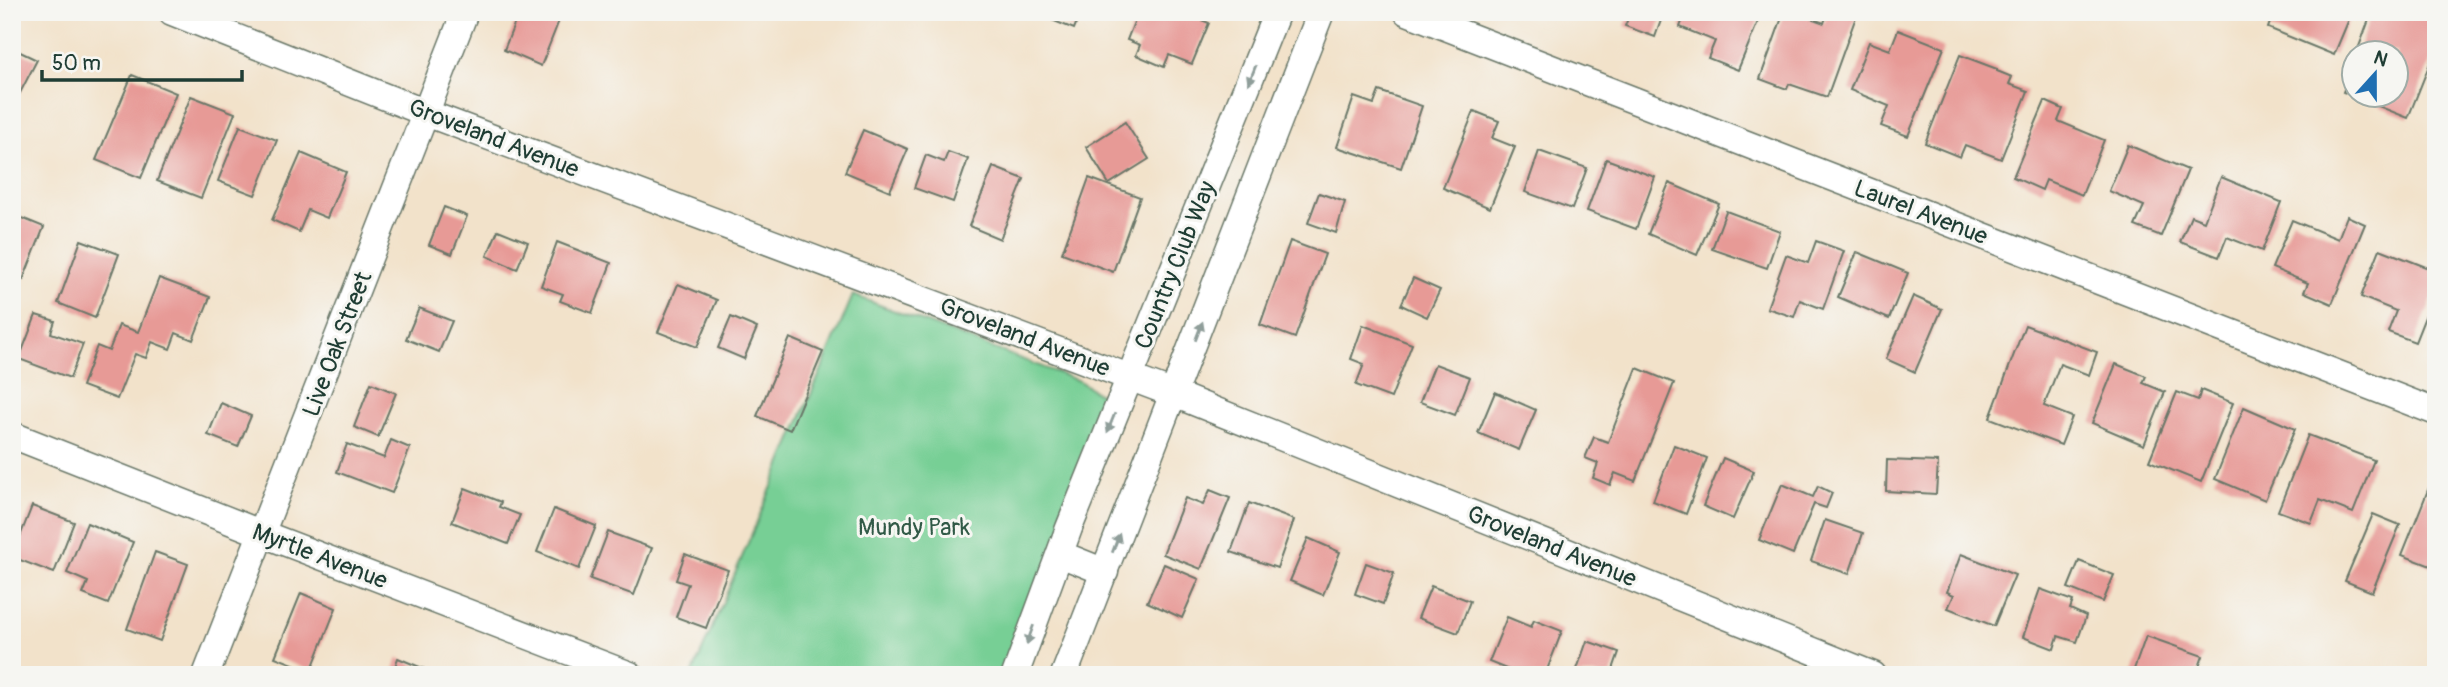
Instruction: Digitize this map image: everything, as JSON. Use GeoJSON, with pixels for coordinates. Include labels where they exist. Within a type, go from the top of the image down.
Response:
{"type":"FeatureCollection","features":[{"type":"Feature","properties":{"kind":"street","name":"Groveland Avenue"},"geometry":{"type":"LineString","coordinates":[[172,12],[426,113],[1130,376],[1873,675]]}},
{"type":"Feature","properties":{"kind":"street","name":"Live Oak Street"},"geometry":{"type":"LineString","coordinates":[[206,675],[465,12]]}},
{"type":"Feature","properties":{"kind":"street","name":"Country Club Way"},"geometry":{"type":"LineString","coordinates":[[1015,675],[1130,376],[1277,12]]}},
{"type":"Feature","properties":{"kind":"street","name":"Country Club Way"},"geometry":{"type":"LineString","coordinates":[[1064,675],[1321,12]]}},
{"type":"Feature","properties":{"kind":"street","name":"Laurel Avenue"},"geometry":{"type":"LineString","coordinates":[[1407,12],[2436,412]]}},
{"type":"Feature","properties":{"kind":"street","name":"Myrtle Avenue"},"geometry":{"type":"LineString","coordinates":[[12,435],[630,675]]}},
{"type":"Feature","properties":{"kind":"street"},"geometry":{"type":"LineString","coordinates":[[1060,554],[1105,572]]}},
{"type":"Feature","properties":{"kind":"green space","name":"Mundy Park"},"geometry":{"type":"Polygon","coordinates":[[[853,295],[1079,381],[1101,395],[1115,413],[1016,675],[692,675],[853,295]]]}},
{"type":"Feature","properties":{"kind":"building"},"geometry":{"type":"Polygon","coordinates":[[[519,12],[562,13],[541,66],[504,50],[519,12]]]}},
{"type":"Feature","properties":{"kind":"building"},"geometry":{"type":"Polygon","coordinates":[[[1032,12],[1081,12],[1074,29],[1032,12]]]}},
{"type":"Feature","properties":{"kind":"building"},"geometry":{"type":"Polygon","coordinates":[[[1138,12],[1182,12],[1209,23],[1192,64],[1169,55],[1164,67],[1136,55],[1140,45],[1127,40],[1138,12]]]}},
{"type":"Feature","properties":{"kind":"building"},"geometry":{"type":"Polygon","coordinates":[[[1664,12],[1655,37],[1625,26],[1629,16],[1621,13],[1664,12]]]}},
{"type":"Feature","properties":{"kind":"building"},"geometry":{"type":"Polygon","coordinates":[[[1686,12],[1762,12],[1738,70],[1708,58],[1715,41],[1680,27],[1686,12]]]}},
{"type":"Feature","properties":{"kind":"building"},"geometry":{"type":"Polygon","coordinates":[[[1784,12],[1794,12],[1824,23],[1828,12],[1857,14],[1827,97],[1789,84],[1787,89],[1760,79],[1784,12]]]}},
{"type":"Feature","properties":{"kind":"building"},"geometry":{"type":"Polygon","coordinates":[[[2274,12],[2352,12],[2334,55],[2268,28],[2274,12]]]}},
{"type":"Feature","properties":{"kind":"building"},"geometry":{"type":"Polygon","coordinates":[[[2372,12],[2405,12],[2415,16],[2417,12],[2436,14],[2436,48],[2408,118],[2383,108],[2410,108],[2410,38],[2362,38],[2372,12]]]}},
{"type":"Feature","properties":{"kind":"building"},"geometry":{"type":"Polygon","coordinates":[[[1898,30],[1944,48],[1908,136],[1881,126],[1889,106],[1850,90],[1869,42],[1890,50],[1898,30]]]}},
{"type":"Feature","properties":{"kind":"building"},"geometry":{"type":"Polygon","coordinates":[[[16,50],[37,60],[20,93],[12,89],[12,57],[16,50]]]}},
{"type":"Feature","properties":{"kind":"building"},"geometry":{"type":"Polygon","coordinates":[[[1960,55],[1997,69],[2012,77],[2009,84],[2028,91],[2001,159],[1965,145],[1960,157],[1925,143],[1960,55]]]}},
{"type":"Feature","properties":{"kind":"building"},"geometry":{"type":"Polygon","coordinates":[[[132,75],[176,93],[141,178],[96,160],[132,75]]]}},
{"type":"Feature","properties":{"kind":"building"},"geometry":{"type":"Polygon","coordinates":[[[1379,91],[1422,106],[1401,168],[1337,147],[1354,97],[1374,104],[1379,91]]]}},
{"type":"Feature","properties":{"kind":"building"},"geometry":{"type":"Polygon","coordinates":[[[191,96],[235,113],[201,198],[157,181],[191,96]]]}},
{"type":"Feature","properties":{"kind":"building"},"geometry":{"type":"Polygon","coordinates":[[[2045,101],[2063,109],[2058,121],[2104,140],[2082,195],[2046,180],[2042,190],[2013,177],[2045,101]]]}},
{"type":"Feature","properties":{"kind":"building"},"geometry":{"type":"Polygon","coordinates":[[[1474,111],[1499,121],[1492,138],[1515,147],[1490,208],[1443,188],[1474,111]]]}},
{"type":"Feature","properties":{"kind":"building"},"geometry":{"type":"Polygon","coordinates":[[[1125,122],[1149,159],[1109,184],[1086,147],[1125,122]]]}},
{"type":"Feature","properties":{"kind":"building"},"geometry":{"type":"Polygon","coordinates":[[[240,126],[277,140],[255,195],[218,181],[240,126]]]}},
{"type":"Feature","properties":{"kind":"building"},"geometry":{"type":"Polygon","coordinates":[[[863,130],[908,149],[890,191],[845,172],[863,130]]]}},
{"type":"Feature","properties":{"kind":"building"},"geometry":{"type":"Polygon","coordinates":[[[2128,145],[2188,170],[2161,236],[2135,226],[2144,206],[2109,191],[2128,145]]]}},
{"type":"Feature","properties":{"kind":"building"},"geometry":{"type":"Polygon","coordinates":[[[1539,151],[1587,168],[1572,209],[1525,192],[1539,151]]]}},
{"type":"Feature","properties":{"kind":"building"},"geometry":{"type":"Polygon","coordinates":[[[948,152],[968,159],[953,202],[914,188],[926,155],[944,162],[948,152]]]}},
{"type":"Feature","properties":{"kind":"building"},"geometry":{"type":"Polygon","coordinates":[[[301,153],[346,172],[327,218],[308,210],[299,232],[272,220],[301,153]]]}},
{"type":"Feature","properties":{"kind":"building"},"geometry":{"type":"Polygon","coordinates":[[[1606,159],[1655,177],[1636,229],[1587,211],[1606,159]]]}},
{"type":"Feature","properties":{"kind":"building"},"geometry":{"type":"Polygon","coordinates":[[[993,167],[1024,179],[1000,239],[969,226],[993,167]]]}},
{"type":"Feature","properties":{"kind":"building"},"geometry":{"type":"Polygon","coordinates":[[[2221,177],[2281,202],[2262,251],[2227,237],[2219,257],[2180,242],[2191,216],[2204,221],[2221,177]]]}},
{"type":"Feature","properties":{"kind":"building"},"geometry":{"type":"Polygon","coordinates":[[[1089,178],[1140,197],[1113,272],[1062,253],[1089,178]]]}},
{"type":"Feature","properties":{"kind":"building"},"geometry":{"type":"Polygon","coordinates":[[[1669,183],[1719,204],[1697,255],[1648,234],[1669,183]]]}},
{"type":"Feature","properties":{"kind":"building"},"geometry":{"type":"Polygon","coordinates":[[[1319,193],[1345,202],[1336,233],[1308,223],[1319,193]]]}},
{"type":"Feature","properties":{"kind":"building"},"geometry":{"type":"Polygon","coordinates":[[[444,207],[467,216],[452,254],[429,245],[444,207]]]}},
{"type":"Feature","properties":{"kind":"building"},"geometry":{"type":"Polygon","coordinates":[[[1726,211],[1780,231],[1767,268],[1712,249],[1726,211]]]}},
{"type":"Feature","properties":{"kind":"building"},"geometry":{"type":"Polygon","coordinates":[[[12,214],[44,227],[23,280],[12,275],[12,214]]]}},
{"type":"Feature","properties":{"kind":"building"},"geometry":{"type":"Polygon","coordinates":[[[2347,216],[2365,224],[2332,304],[2304,292],[2308,283],[2272,268],[2292,220],[2338,239],[2347,216]]]}},
{"type":"Feature","properties":{"kind":"building"},"geometry":{"type":"Polygon","coordinates":[[[498,230],[528,242],[517,269],[487,256],[498,230]]]}},
{"type":"Feature","properties":{"kind":"building"},"geometry":{"type":"Polygon","coordinates":[[[81,240],[119,254],[95,318],[58,303],[81,240]]]}},
{"type":"Feature","properties":{"kind":"building"},"geometry":{"type":"Polygon","coordinates":[[[1290,241],[1325,254],[1295,338],[1260,325],[1290,241]]]}},
{"type":"Feature","properties":{"kind":"building"},"geometry":{"type":"Polygon","coordinates":[[[1816,241],[1844,251],[1823,309],[1800,300],[1794,317],[1767,308],[1786,255],[1808,263],[1816,241]]]}},
{"type":"Feature","properties":{"kind":"building"},"geometry":{"type":"Polygon","coordinates":[[[557,242],[611,263],[592,313],[560,301],[563,294],[541,286],[557,242]]]}},
{"type":"Feature","properties":{"kind":"building"},"geometry":{"type":"Polygon","coordinates":[[[2380,249],[2436,271],[2436,289],[2415,342],[2388,332],[2396,311],[2361,297],[2380,249]]]}},
{"type":"Feature","properties":{"kind":"building"},"geometry":{"type":"Polygon","coordinates":[[[1857,252],[1908,273],[1889,319],[1838,297],[1857,252]]]}},
{"type":"Feature","properties":{"kind":"building"},"geometry":{"type":"Polygon","coordinates":[[[159,278],[210,297],[193,340],[176,333],[170,349],[152,342],[146,358],[135,354],[117,399],[82,386],[97,346],[109,351],[119,325],[138,332],[159,278]]]}},
{"type":"Feature","properties":{"kind":"building"},"geometry":{"type":"Polygon","coordinates":[[[1413,278],[1440,290],[1427,317],[1401,305],[1413,278]]]}},
{"type":"Feature","properties":{"kind":"building"},"geometry":{"type":"Polygon","coordinates":[[[678,284],[717,300],[697,347],[658,332],[678,284]]]}},
{"type":"Feature","properties":{"kind":"building"},"geometry":{"type":"Polygon","coordinates":[[[1913,296],[1942,309],[1915,372],[1886,359],[1913,296]]]}},
{"type":"Feature","properties":{"kind":"building"},"geometry":{"type":"Polygon","coordinates":[[[419,308],[452,321],[439,352],[406,339],[419,308]]]}},
{"type":"Feature","properties":{"kind":"building"},"geometry":{"type":"Polygon","coordinates":[[[36,315],[55,321],[51,333],[83,344],[70,378],[19,359],[36,315]]]}},
{"type":"Feature","properties":{"kind":"building"},"geometry":{"type":"Polygon","coordinates":[[[731,317],[757,328],[744,359],[718,348],[731,317]]]}},
{"type":"Feature","properties":{"kind":"building"},"geometry":{"type":"Polygon","coordinates":[[[1363,325],[1412,344],[1391,398],[1356,385],[1364,364],[1351,359],[1363,325]]]}},
{"type":"Feature","properties":{"kind":"building"},"geometry":{"type":"Polygon","coordinates":[[[2025,325],[2097,352],[2089,375],[2060,364],[2044,406],[2072,417],[2061,445],[1990,418],[2025,325]]]}},
{"type":"Feature","properties":{"kind":"building"},"geometry":{"type":"Polygon","coordinates":[[[790,338],[823,352],[790,430],[757,416],[790,338]]]}},
{"type":"Feature","properties":{"kind":"building"},"geometry":{"type":"Polygon","coordinates":[[[1435,364],[1470,377],[1455,415],[1420,402],[1435,364]]]}},
{"type":"Feature","properties":{"kind":"building"},"geometry":{"type":"Polygon","coordinates":[[[2116,364],[2146,376],[2143,383],[2165,392],[2144,445],[2092,423],[2116,364]]]}},
{"type":"Feature","properties":{"kind":"building"},"geometry":{"type":"Polygon","coordinates":[[[1637,368],[1674,383],[1635,481],[1615,473],[1610,485],[1593,478],[1598,463],[1585,458],[1594,437],[1608,442],[1637,368]]]}},
{"type":"Feature","properties":{"kind":"building"},"geometry":{"type":"Polygon","coordinates":[[[371,383],[396,393],[378,437],[354,427],[371,383]]]}},
{"type":"Feature","properties":{"kind":"building"},"geometry":{"type":"Polygon","coordinates":[[[2201,390],[2233,403],[2201,482],[2149,461],[2177,392],[2198,400],[2201,390]]]}},
{"type":"Feature","properties":{"kind":"building"},"geometry":{"type":"Polygon","coordinates":[[[1495,392],[1536,410],[1519,450],[1478,433],[1495,392]]]}},
{"type":"Feature","properties":{"kind":"building"},"geometry":{"type":"Polygon","coordinates":[[[221,403],[251,416],[238,447],[208,435],[221,403]]]}},
{"type":"Feature","properties":{"kind":"building"},"geometry":{"type":"Polygon","coordinates":[[[2244,407],[2295,429],[2265,500],[2215,479],[2244,407]]]}},
{"type":"Feature","properties":{"kind":"building"},"geometry":{"type":"Polygon","coordinates":[[[2308,435],[2374,460],[2353,513],[2320,500],[2311,523],[2278,511],[2308,435]]]}},
{"type":"Feature","properties":{"kind":"building"},"geometry":{"type":"Polygon","coordinates":[[[391,440],[410,448],[392,493],[337,472],[347,444],[384,458],[391,440]]]}},
{"type":"Feature","properties":{"kind":"building"},"geometry":{"type":"Polygon","coordinates":[[[1674,445],[1707,458],[1686,514],[1653,501],[1674,445]]]}},
{"type":"Feature","properties":{"kind":"building"},"geometry":{"type":"Polygon","coordinates":[[[1723,458],[1754,471],[1733,519],[1703,506],[1723,458]]]}},
{"type":"Feature","properties":{"kind":"building"},"geometry":{"type":"Polygon","coordinates":[[[1887,460],[1938,462],[1936,494],[1886,491],[1887,460]]]}},
{"type":"Feature","properties":{"kind":"building"},"geometry":{"type":"Polygon","coordinates":[[[1782,484],[1813,497],[1818,486],[1832,493],[1826,508],[1814,504],[1793,554],[1759,540],[1782,484]]]}},
{"type":"Feature","properties":{"kind":"building"},"geometry":{"type":"Polygon","coordinates":[[[2430,485],[2436,487],[2436,568],[2402,555],[2430,485]]]}},
{"type":"Feature","properties":{"kind":"building"},"geometry":{"type":"Polygon","coordinates":[[[465,488],[501,502],[499,507],[520,515],[508,544],[452,522],[465,488]]]}},
{"type":"Feature","properties":{"kind":"building"},"geometry":{"type":"Polygon","coordinates":[[[1210,490],[1230,498],[1201,569],[1163,554],[1185,498],[1203,505],[1210,490]]]}},
{"type":"Feature","properties":{"kind":"building"},"geometry":{"type":"Polygon","coordinates":[[[1249,503],[1294,520],[1277,568],[1231,552],[1249,503]]]}},
{"type":"Feature","properties":{"kind":"building"},"geometry":{"type":"Polygon","coordinates":[[[32,506],[74,522],[54,573],[12,557],[32,506]]]}},
{"type":"Feature","properties":{"kind":"building"},"geometry":{"type":"Polygon","coordinates":[[[554,509],[596,526],[579,569],[537,552],[554,509]]]}},
{"type":"Feature","properties":{"kind":"building"},"geometry":{"type":"Polygon","coordinates":[[[2373,514],[2400,525],[2372,592],[2345,581],[2373,514]]]}},
{"type":"Feature","properties":{"kind":"building"},"geometry":{"type":"Polygon","coordinates":[[[1825,520],[1863,533],[1849,574],[1811,561],[1825,520]]]}},
{"type":"Feature","properties":{"kind":"building"},"geometry":{"type":"Polygon","coordinates":[[[87,523],[133,542],[108,604],[83,594],[88,582],[67,573],[87,523]]]}},
{"type":"Feature","properties":{"kind":"building"},"geometry":{"type":"Polygon","coordinates":[[[608,532],[652,548],[634,595],[590,579],[608,532]]]}},
{"type":"Feature","properties":{"kind":"building"},"geometry":{"type":"Polygon","coordinates":[[[1308,538],[1340,552],[1323,595],[1290,581],[1308,538]]]}},
{"type":"Feature","properties":{"kind":"building"},"geometry":{"type":"Polygon","coordinates":[[[155,552],[188,564],[160,641],[127,629],[155,552]]]}},
{"type":"Feature","properties":{"kind":"building"},"geometry":{"type":"Polygon","coordinates":[[[685,554],[728,570],[706,628],[676,617],[688,584],[676,580],[685,554]]]}},
{"type":"Feature","properties":{"kind":"building"},"geometry":{"type":"Polygon","coordinates":[[[1961,554],[2015,575],[1994,626],[1948,608],[1954,595],[1947,592],[1961,554]]]}},
{"type":"Feature","properties":{"kind":"building"},"geometry":{"type":"Polygon","coordinates":[[[2079,561],[2114,575],[2103,602],[2068,588],[2079,561]]]}},
{"type":"Feature","properties":{"kind":"building"},"geometry":{"type":"Polygon","coordinates":[[[1366,563],[1394,573],[1383,604],[1355,594],[1366,563]]]}},
{"type":"Feature","properties":{"kind":"building"},"geometry":{"type":"Polygon","coordinates":[[[1164,564],[1199,579],[1182,618],[1147,602],[1164,564]]]}},
{"type":"Feature","properties":{"kind":"building"},"geometry":{"type":"Polygon","coordinates":[[[1431,586],[1470,601],[1458,633],[1418,618],[1431,586]]]}},
{"type":"Feature","properties":{"kind":"building"},"geometry":{"type":"Polygon","coordinates":[[[2040,589],[2073,601],[2070,609],[2086,616],[2077,642],[2058,636],[2054,649],[2023,637],[2040,589]]]}},
{"type":"Feature","properties":{"kind":"building"},"geometry":{"type":"Polygon","coordinates":[[[301,593],[336,608],[311,671],[275,657],[301,593]]]}},
{"type":"Feature","properties":{"kind":"building"},"geometry":{"type":"Polygon","coordinates":[[[1507,617],[1531,627],[1534,620],[1562,631],[1545,675],[1521,675],[1489,662],[1507,617]]]}},
{"type":"Feature","properties":{"kind":"building"},"geometry":{"type":"Polygon","coordinates":[[[2146,636],[2203,656],[2196,675],[2132,675],[2146,636]]]}},
{"type":"Feature","properties":{"kind":"building"},"geometry":{"type":"Polygon","coordinates":[[[1587,641],[1619,652],[1611,675],[1575,675],[1587,641]]]}},
{"type":"Feature","properties":{"kind":"building"},"geometry":{"type":"Polygon","coordinates":[[[398,658],[439,675],[392,675],[398,658]]]}},
{"type":"Feature","properties":{"kind":"building"},"geometry":{"type":"Polygon","coordinates":[[[2289,667],[2310,674],[2310,675],[2286,675],[2289,667]]]}}]}
